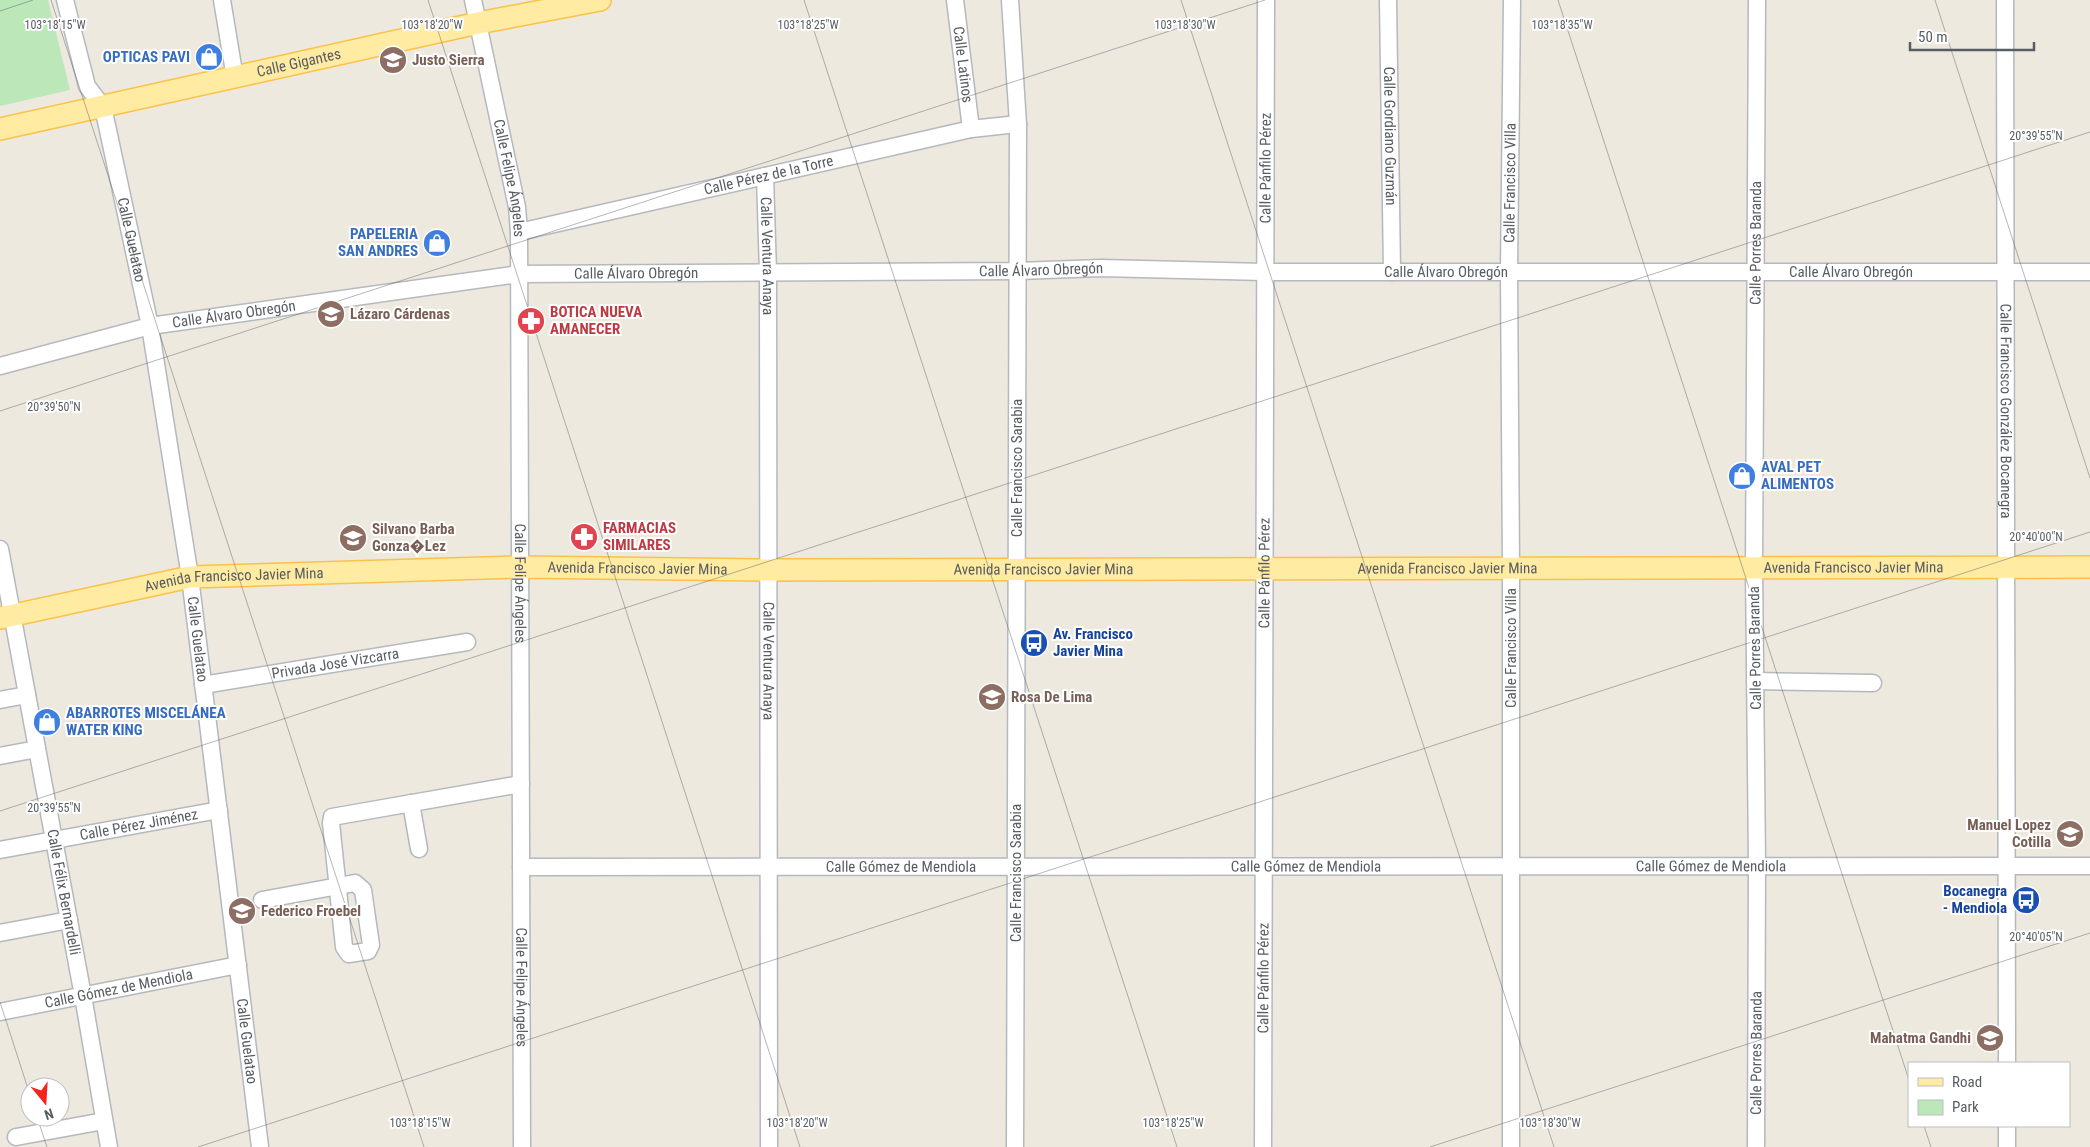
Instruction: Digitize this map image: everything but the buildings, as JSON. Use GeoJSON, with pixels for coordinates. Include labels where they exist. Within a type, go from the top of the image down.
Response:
{"type":"FeatureCollection","features":[{"type":"Feature","properties":{"kind":"main road","name":"Calle Gigantes"},"geometry":{"type":"LineString","coordinates":[[0,130],[478,23],[600,0]]}},
{"type":"Feature","properties":{"kind":"main road","name":"Avenida Francisco Javier Mina"},"geometry":{"type":"LineString","coordinates":[[6,617],[190,577],[520,567],[768,570],[2090,567]]}},
{"type":"Feature","properties":{"kind":"street"},"geometry":{"type":"LineString","coordinates":[[65,0],[87,86],[103,107]]}},
{"type":"Feature","properties":{"kind":"street"},"geometry":{"type":"LineString","coordinates":[[222,0],[235,78]]}},
{"type":"Feature","properties":{"kind":"street","name":"Calle Felipe Ángeles"},"geometry":{"type":"LineString","coordinates":[[473,0],[517,207],[520,232],[522,1147]]}},
{"type":"Feature","properties":{"kind":"street","name":"Calle Latinos"},"geometry":{"type":"LineString","coordinates":[[955,0],[971,129]]}},
{"type":"Feature","properties":{"kind":"street","name":"Calle Francisco Sarabia"},"geometry":{"type":"LineString","coordinates":[[1010,0],[1018,124],[1015,1147]]}},
{"type":"Feature","properties":{"kind":"street","name":"Calle Pánfilo Pérez"},"geometry":{"type":"LineString","coordinates":[[1263,1147],[1263,568],[1266,0]]}},
{"type":"Feature","properties":{"kind":"street","name":"Calle Gordiano Guzmán"},"geometry":{"type":"LineString","coordinates":[[1388,0],[1392,272]]}},
{"type":"Feature","properties":{"kind":"street","name":"Calle Francisco Villa"},"geometry":{"type":"LineString","coordinates":[[1511,1147],[1509,272],[1512,0]]}},
{"type":"Feature","properties":{"kind":"street","name":"Calle Porres Baranda"},"geometry":{"type":"LineString","coordinates":[[1756,1147],[1757,866],[1754,568],[1757,0]]}},
{"type":"Feature","properties":{"kind":"street","name":"Calle Francisco González Bocanegra"},"geometry":{"type":"LineString","coordinates":[[2005,0],[2008,1062]]}},
{"type":"Feature","properties":{"kind":"street","name":"Calle Guelatao"},"geometry":{"type":"LineString","coordinates":[[103,107],[150,326],[190,577],[260,1147]]}},
{"type":"Feature","properties":{"kind":"street","name":"Calle Pérez de la Torre"},"geometry":{"type":"LineString","coordinates":[[520,232],[971,129],[1018,124]]}},
{"type":"Feature","properties":{"kind":"street","name":"Calle Ventura Anaya"},"geometry":{"type":"LineString","coordinates":[[765,176],[768,274],[769,1147]]}},
{"type":"Feature","properties":{"kind":"street","name":"Calle Álvaro Obregón"},"geometry":{"type":"LineString","coordinates":[[0,366],[150,326],[519,274],[768,274],[1018,271],[1101,268],[1264,272],[2006,274],[2090,272]]}},
{"type":"Feature","properties":{"kind":"street","name":"Calle Félix Bernardelli"},"geometry":{"type":"LineString","coordinates":[[0,549],[6,617],[27,695],[109,1147]]}},
{"type":"Feature","properties":{"kind":"street","name":"Privada José Vizcarra"},"geometry":{"type":"LineString","coordinates":[[203,685],[467,642]]}},
{"type":"Feature","properties":{"kind":"street"},"geometry":{"type":"LineString","coordinates":[[1755,681],[1873,683]]}},
{"type":"Feature","properties":{"kind":"street"},"geometry":{"type":"LineString","coordinates":[[0,700],[27,695]]}},
{"type":"Feature","properties":{"kind":"street"},"geometry":{"type":"LineString","coordinates":[[0,756],[37,749]]}},
{"type":"Feature","properties":{"kind":"street"},"geometry":{"type":"LineString","coordinates":[[262,900],[338,887],[332,817],[521,784]]}},
{"type":"Feature","properties":{"kind":"street"},"geometry":{"type":"LineString","coordinates":[[411,802],[419,849]]}},
{"type":"Feature","properties":{"kind":"street","name":"Calle Pérez Jiménez"},"geometry":{"type":"LineString","coordinates":[[0,850],[219,810]]}},
{"type":"Feature","properties":{"kind":"street","name":"Calle Gómez de Mendiola"},"geometry":{"type":"LineString","coordinates":[[521,867],[2090,866]]}},
{"type":"Feature","properties":{"kind":"street"},"geometry":{"type":"LineString","coordinates":[[0,933],[69,920]]}},
{"type":"Feature","properties":{"kind":"street","name":"Calle Gómez de Mendiola"},"geometry":{"type":"LineString","coordinates":[[0,1012],[238,966]]}},
{"type":"Feature","properties":{"kind":"street"},"geometry":{"type":"LineString","coordinates":[[16,1137],[104,1121]]}},
{"type":"Feature","properties":{"kind":"street"},"geometry":{"type":"LineString","coordinates":[[2007,1127],[2007,1147]]}},
{"type":"Feature","properties":{"kind":"green space"},"geometry":{"type":"Polygon","coordinates":[[[0,0],[48,0],[70,90],[0,106],[0,0]]]}},
{"type":"Feature","properties":{"kind":"place","name":"OPTICAS PAVI"},"geometry":{"type":"Point","coordinates":[209,57]}},
{"type":"Feature","properties":{"kind":"place","name":"Justo Sierra"},"geometry":{"type":"Point","coordinates":[393,60]}},
{"type":"Feature","properties":{"kind":"place","name":"PAPELERIA SAN ANDRES"},"geometry":{"type":"Point","coordinates":[437,243]}},
{"type":"Feature","properties":{"kind":"place","name":"Lázaro Cárdenas"},"geometry":{"type":"Point","coordinates":[331,314]}},
{"type":"Feature","properties":{"kind":"place","name":"BOTICA NUEVA AMANECER"},"geometry":{"type":"Point","coordinates":[531,321]}},
{"type":"Feature","properties":{"kind":"place","name":"AVAL PET ALIMENTOS"},"geometry":{"type":"Point","coordinates":[1742,476]}},
{"type":"Feature","properties":{"kind":"place","name":"FARMACIAS SIMILARES"},"geometry":{"type":"Point","coordinates":[584,537]}},
{"type":"Feature","properties":{"kind":"place","name":"Silvano Barba Gonza�Lez"},"geometry":{"type":"Point","coordinates":[353,538]}},
{"type":"Feature","properties":{"kind":"place","name":"Av. Francisco Javier Mina"},"geometry":{"type":"Point","coordinates":[1034,643]}},
{"type":"Feature","properties":{"kind":"place","name":"Rosa De Lima"},"geometry":{"type":"Point","coordinates":[992,697]}},
{"type":"Feature","properties":{"kind":"place","name":"ABARROTES MISCELÁNEA WATER KING"},"geometry":{"type":"Point","coordinates":[47,722]}},
{"type":"Feature","properties":{"kind":"place","name":"Manuel Lopez Cotilla"},"geometry":{"type":"Point","coordinates":[2070,834]}},
{"type":"Feature","properties":{"kind":"place","name":"Bocanegra - Mendiola"},"geometry":{"type":"Point","coordinates":[2026,900]}},
{"type":"Feature","properties":{"kind":"place","name":"Federico Froebel"},"geometry":{"type":"Point","coordinates":[242,911]}},
{"type":"Feature","properties":{"kind":"place","name":"Mahatma Gandhi"},"geometry":{"type":"Point","coordinates":[1990,1038]}}]}
